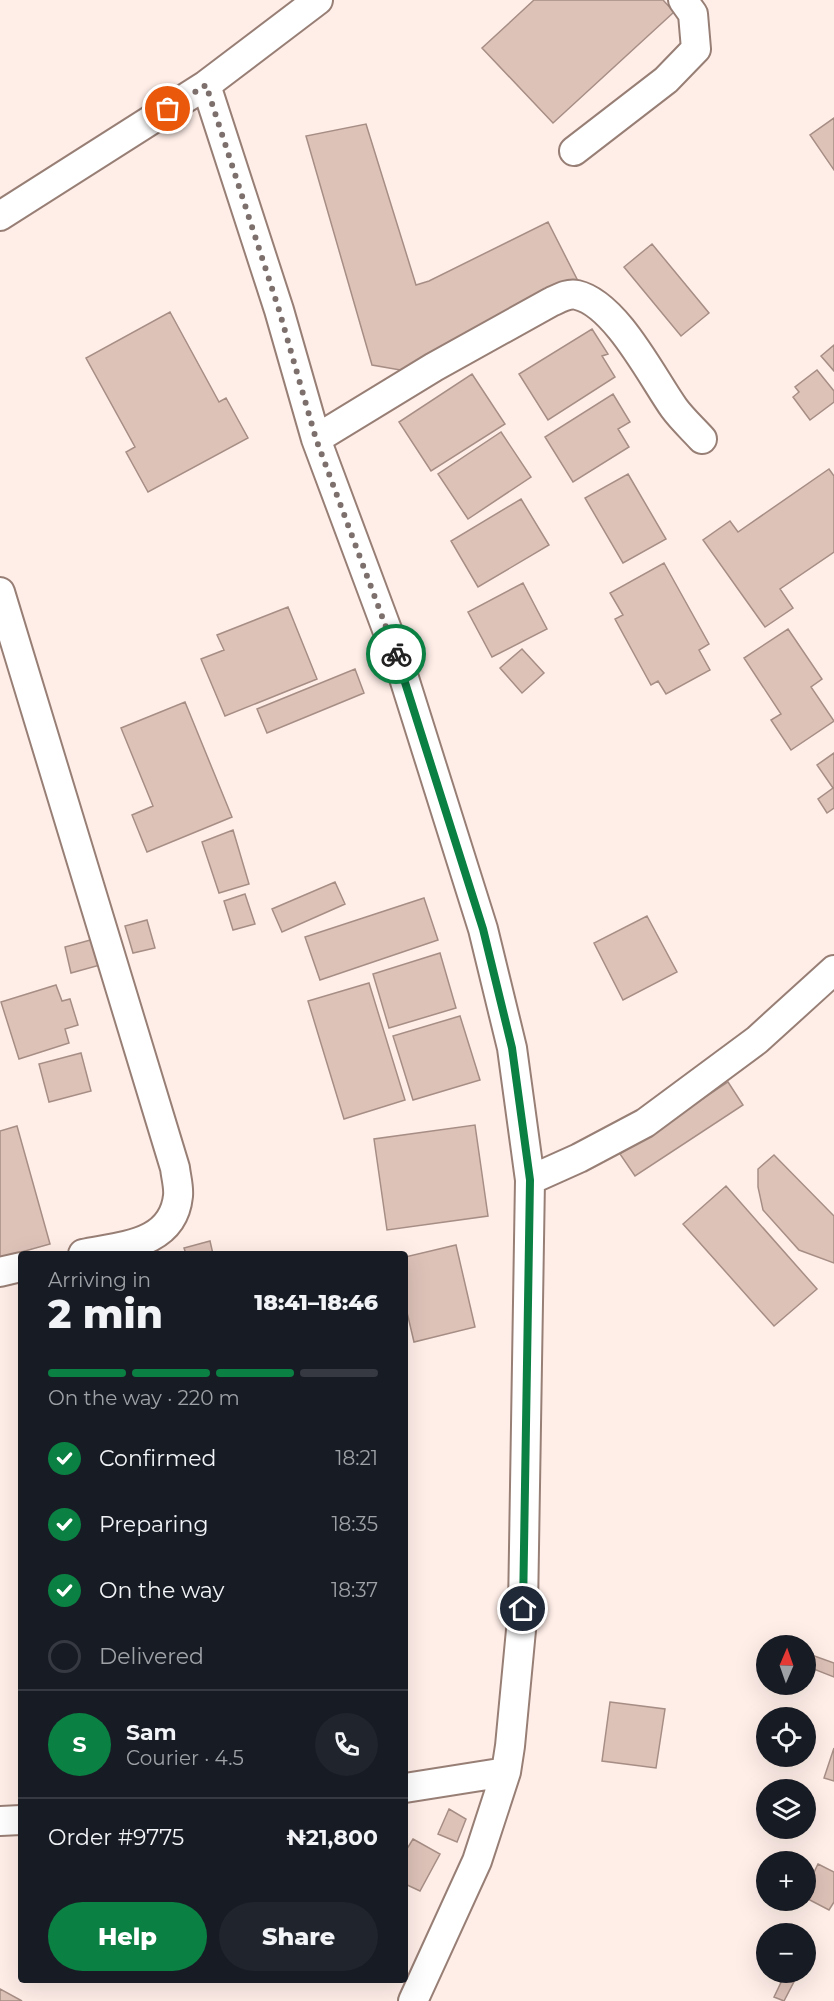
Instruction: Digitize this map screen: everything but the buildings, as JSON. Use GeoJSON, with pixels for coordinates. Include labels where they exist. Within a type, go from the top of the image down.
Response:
{"type":"FeatureCollection","features":[{"type":"Feature","properties":{"kind":"street"},"geometry":{"type":"LineString","coordinates":[[0,216],[206,85],[318,0]]}},
{"type":"Feature","properties":{"kind":"street"},"geometry":{"type":"LineString","coordinates":[[574,151],[666,80],[696,49],[693,14],[683,0]]}},
{"type":"Feature","properties":{"kind":"street"},"geometry":{"type":"LineString","coordinates":[[206,85],[279,310],[316,439],[398,659],[483,929],[512,1048],[530,1180],[523,1609],[506,1772],[477,1861],[413,2001]]}},
{"type":"Feature","properties":{"kind":"street"},"geometry":{"type":"LineString","coordinates":[[316,439],[434,367],[551,302],[568,295],[575,295],[600,306],[625,333],[676,411],[702,439]]}},
{"type":"Feature","properties":{"kind":"street"},"geometry":{"type":"LineString","coordinates":[[0,592],[175,1168],[178,1196],[169,1224],[146,1240],[96,1251]]}},
{"type":"Feature","properties":{"kind":"street"},"geometry":{"type":"LineString","coordinates":[[530,1180],[579,1158],[645,1123],[757,1040],[834,970]]}},
{"type":"Feature","properties":{"kind":"street"},"geometry":{"type":"LineString","coordinates":[[0,1272],[18,1268]]}},
{"type":"Feature","properties":{"kind":"street"},"geometry":{"type":"LineString","coordinates":[[408,1788],[506,1772]]}},
{"type":"Feature","properties":{"kind":"street"},"geometry":{"type":"LineString","coordinates":[[0,1821],[18,1820]]}},
{"type":"Feature","properties":{"kind":"way so far"},"geometry":{"type":"LineString","coordinates":[[168,109],[206,85],[279,310],[316,439],[396,654]]}},
{"type":"Feature","properties":{"kind":"route"},"geometry":{"type":"LineString","coordinates":[[396,654],[483,929],[512,1048],[530,1180],[523,1609]]}}]}
